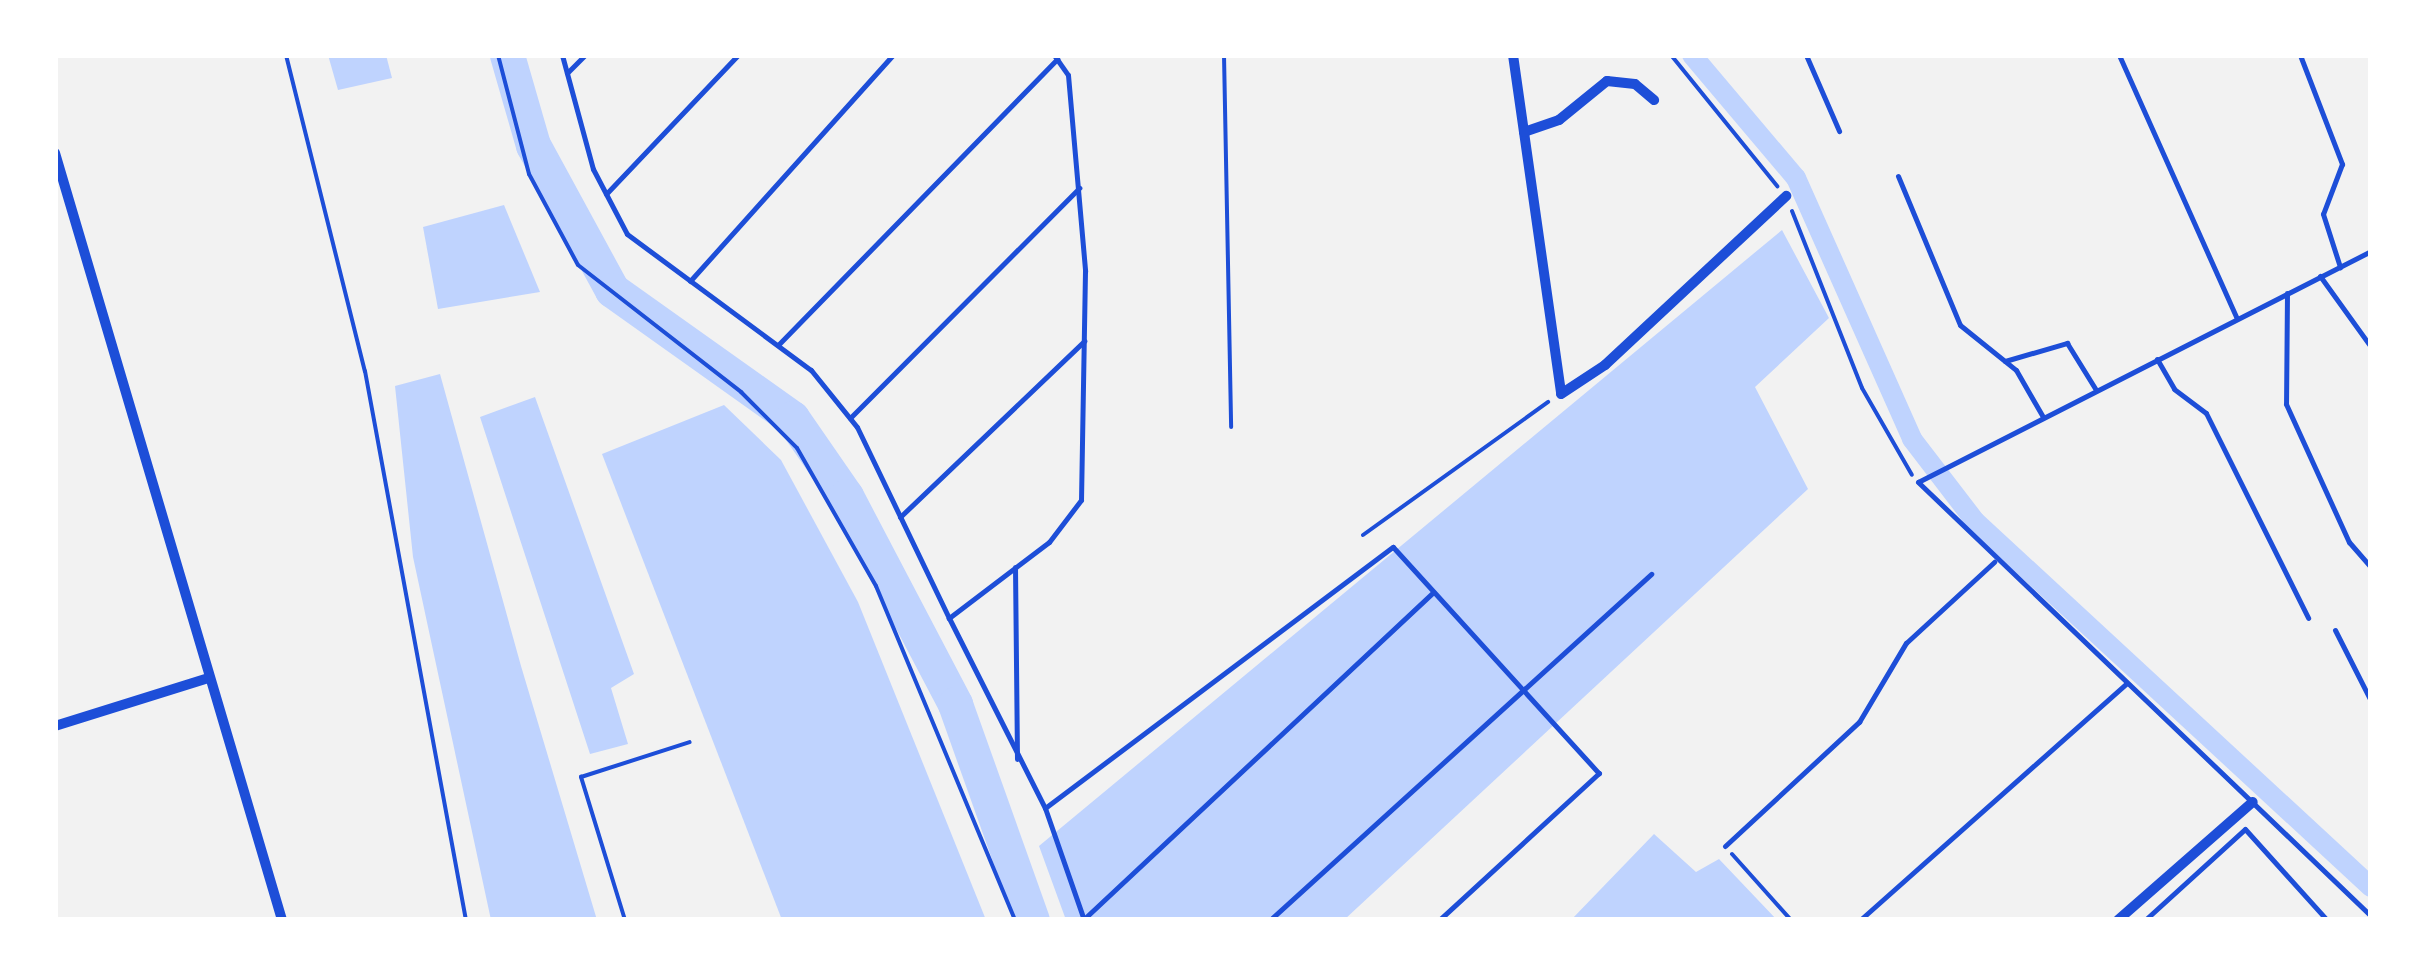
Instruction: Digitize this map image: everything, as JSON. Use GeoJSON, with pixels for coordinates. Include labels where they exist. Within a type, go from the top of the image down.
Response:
{"type":"FeatureCollection","features":[{"type":"Feature","properties":{"kind":"street"},"geometry":{"type":"LineString","coordinates":[[1513,55],[1560,394],[1605,365],[1786,196]]}},
{"type":"Feature","properties":{"kind":"street"},"geometry":{"type":"LineString","coordinates":[[1524,132],[1558,120],[1608,81],[1635,84],[1654,100]]}},
{"type":"Feature","properties":{"kind":"street"},"geometry":{"type":"LineString","coordinates":[[55,153],[282,920]]}},
{"type":"Feature","properties":{"kind":"street"},"geometry":{"type":"LineString","coordinates":[[55,726],[208,678]]}},
{"type":"Feature","properties":{"kind":"street"},"geometry":{"type":"LineString","coordinates":[[2118,920],[2253,802]]}},
{"type":"Feature","properties":{"kind":"lane"},"geometry":{"type":"LineString","coordinates":[[562,55],[606,194],[627,234],[778,345],[850,418],[1017,764],[1046,808],[1084,919],[1433,592]]}},
{"type":"Feature","properties":{"kind":"lane"},"geometry":{"type":"LineString","coordinates":[[567,73],[586,55]]}},
{"type":"Feature","properties":{"kind":"lane"},"geometry":{"type":"LineString","coordinates":[[606,194],[738,55]]}},
{"type":"Feature","properties":{"kind":"lane"},"geometry":{"type":"LineString","coordinates":[[690,281],[893,55]]}},
{"type":"Feature","properties":{"kind":"lane"},"geometry":{"type":"LineString","coordinates":[[1806,55],[1839,130]]}},
{"type":"Feature","properties":{"kind":"lane"},"geometry":{"type":"LineString","coordinates":[[2120,55],[2237,319]]}},
{"type":"Feature","properties":{"kind":"lane"},"geometry":{"type":"LineString","coordinates":[[2300,55],[2342,164],[2323,214],[2340,267]]}},
{"type":"Feature","properties":{"kind":"lane"},"geometry":{"type":"LineString","coordinates":[[778,345],[1056,57],[1068,75],[1079,188],[1084,341],[1081,500],[1016,567],[948,618]]}},
{"type":"Feature","properties":{"kind":"lane"},"geometry":{"type":"LineString","coordinates":[[1898,176],[1960,325],[2005,361],[2043,417]]}},
{"type":"Feature","properties":{"kind":"lane"},"geometry":{"type":"LineString","coordinates":[[850,418],[1079,188]]}},
{"type":"Feature","properties":{"kind":"lane"},"geometry":{"type":"LineString","coordinates":[[2371,251],[1918,482],[1994,562],[2371,916]]}},
{"type":"Feature","properties":{"kind":"lane"},"geometry":{"type":"LineString","coordinates":[[2320,276],[2371,346]]}},
{"type":"Feature","properties":{"kind":"lane"},"geometry":{"type":"LineString","coordinates":[[2287,293],[2286,404],[2349,542],[2371,567]]}},
{"type":"Feature","properties":{"kind":"lane"},"geometry":{"type":"LineString","coordinates":[[900,517],[1084,341]]}},
{"type":"Feature","properties":{"kind":"lane"},"geometry":{"type":"LineString","coordinates":[[2005,361],[2067,344],[2096,390]]}},
{"type":"Feature","properties":{"kind":"lane"},"geometry":{"type":"LineString","coordinates":[[2157,359],[2174,389],[2206,413],[2308,618]]}},
{"type":"Feature","properties":{"kind":"lane"},"geometry":{"type":"LineString","coordinates":[[1046,808],[1392,547],[1598,773],[1439,920]]}},
{"type":"Feature","properties":{"kind":"lane"},"geometry":{"type":"LineString","coordinates":[[1726,846],[1859,722],[1906,643],[1994,562]]}},
{"type":"Feature","properties":{"kind":"lane"},"geometry":{"type":"LineString","coordinates":[[1016,567],[1017,764]]}},
{"type":"Feature","properties":{"kind":"lane"},"geometry":{"type":"LineString","coordinates":[[1270,920],[1651,574]]}},
{"type":"Feature","properties":{"kind":"lane"},"geometry":{"type":"LineString","coordinates":[[2336,630],[2371,701]]}},
{"type":"Feature","properties":{"kind":"lane"},"geometry":{"type":"LineString","coordinates":[[1860,920],[2126,684]]}},
{"type":"Feature","properties":{"kind":"lane"},"geometry":{"type":"LineString","coordinates":[[2144,920],[2246,829],[2327,920]]}},
{"type":"Feature","properties":{"kind":"path"},"geometry":{"type":"LineString","coordinates":[[286,55],[364,371],[466,920]]}},
{"type":"Feature","properties":{"kind":"path"},"geometry":{"type":"LineString","coordinates":[[498,55],[529,174],[578,265],[742,392],[797,448],[876,586],[1015,920]]}},
{"type":"Feature","properties":{"kind":"path"},"geometry":{"type":"LineString","coordinates":[[1224,55],[1231,426]]}},
{"type":"Feature","properties":{"kind":"path"},"geometry":{"type":"LineString","coordinates":[[1671,55],[1786,196],[1862,388],[1918,482]]}},
{"type":"Feature","properties":{"kind":"path"},"geometry":{"type":"LineString","coordinates":[[1363,535],[1560,394]]}},
{"type":"Feature","properties":{"kind":"path"},"geometry":{"type":"LineString","coordinates":[[625,920],[581,777],[690,742]]}},
{"type":"Feature","properties":{"kind":"path"},"geometry":{"type":"LineString","coordinates":[[1726,846],[1790,920]]}},
{"type":"Feature","properties":{"kind":"water"},"geometry":{"type":"Polygon","coordinates":[[[328,55],[386,55],[392,78],[338,90],[328,55]]]}},
{"type":"Feature","properties":{"kind":"water"},"geometry":{"type":"Polygon","coordinates":[[[504,205],[540,292],[438,309],[423,227],[504,205]]]}},
{"type":"Feature","properties":{"kind":"water"},"geometry":{"type":"Polygon","coordinates":[[[1782,230],[1829,318],[1755,387],[1808,489],[1344,920],[1066,920],[1039,846],[1782,230]]]}},
{"type":"Feature","properties":{"kind":"water"},"geometry":{"type":"Polygon","coordinates":[[[440,374],[597,920],[491,920],[413,557],[395,386],[440,374]]]}},
{"type":"Feature","properties":{"kind":"water"},"geometry":{"type":"Polygon","coordinates":[[[535,397],[634,674],[611,688],[628,744],[590,754],[480,417],[535,397]]]}},
{"type":"Feature","properties":{"kind":"water"},"geometry":{"type":"Polygon","coordinates":[[[724,405],[781,460],[858,602],[986,920],[782,920],[602,454],[724,405]]]}},
{"type":"Feature","properties":{"kind":"water"},"geometry":{"type":"Polygon","coordinates":[[[1654,834],[1696,872],[1719,859],[1777,920],[1571,920],[1654,834]]]}},
{"type":"Feature","properties":{"kind":"waterway"},"geometry":{"type":"LineString","coordinates":[[507,55],[533,145],[612,290],[792,418],[846,496],[955,704],[1032,920]]}},
{"type":"Feature","properties":{"kind":"waterway"},"geometry":{"type":"LineString","coordinates":[[1692,55],[1796,178],[1912,439],[1975,521],[2371,887]]}}]}
